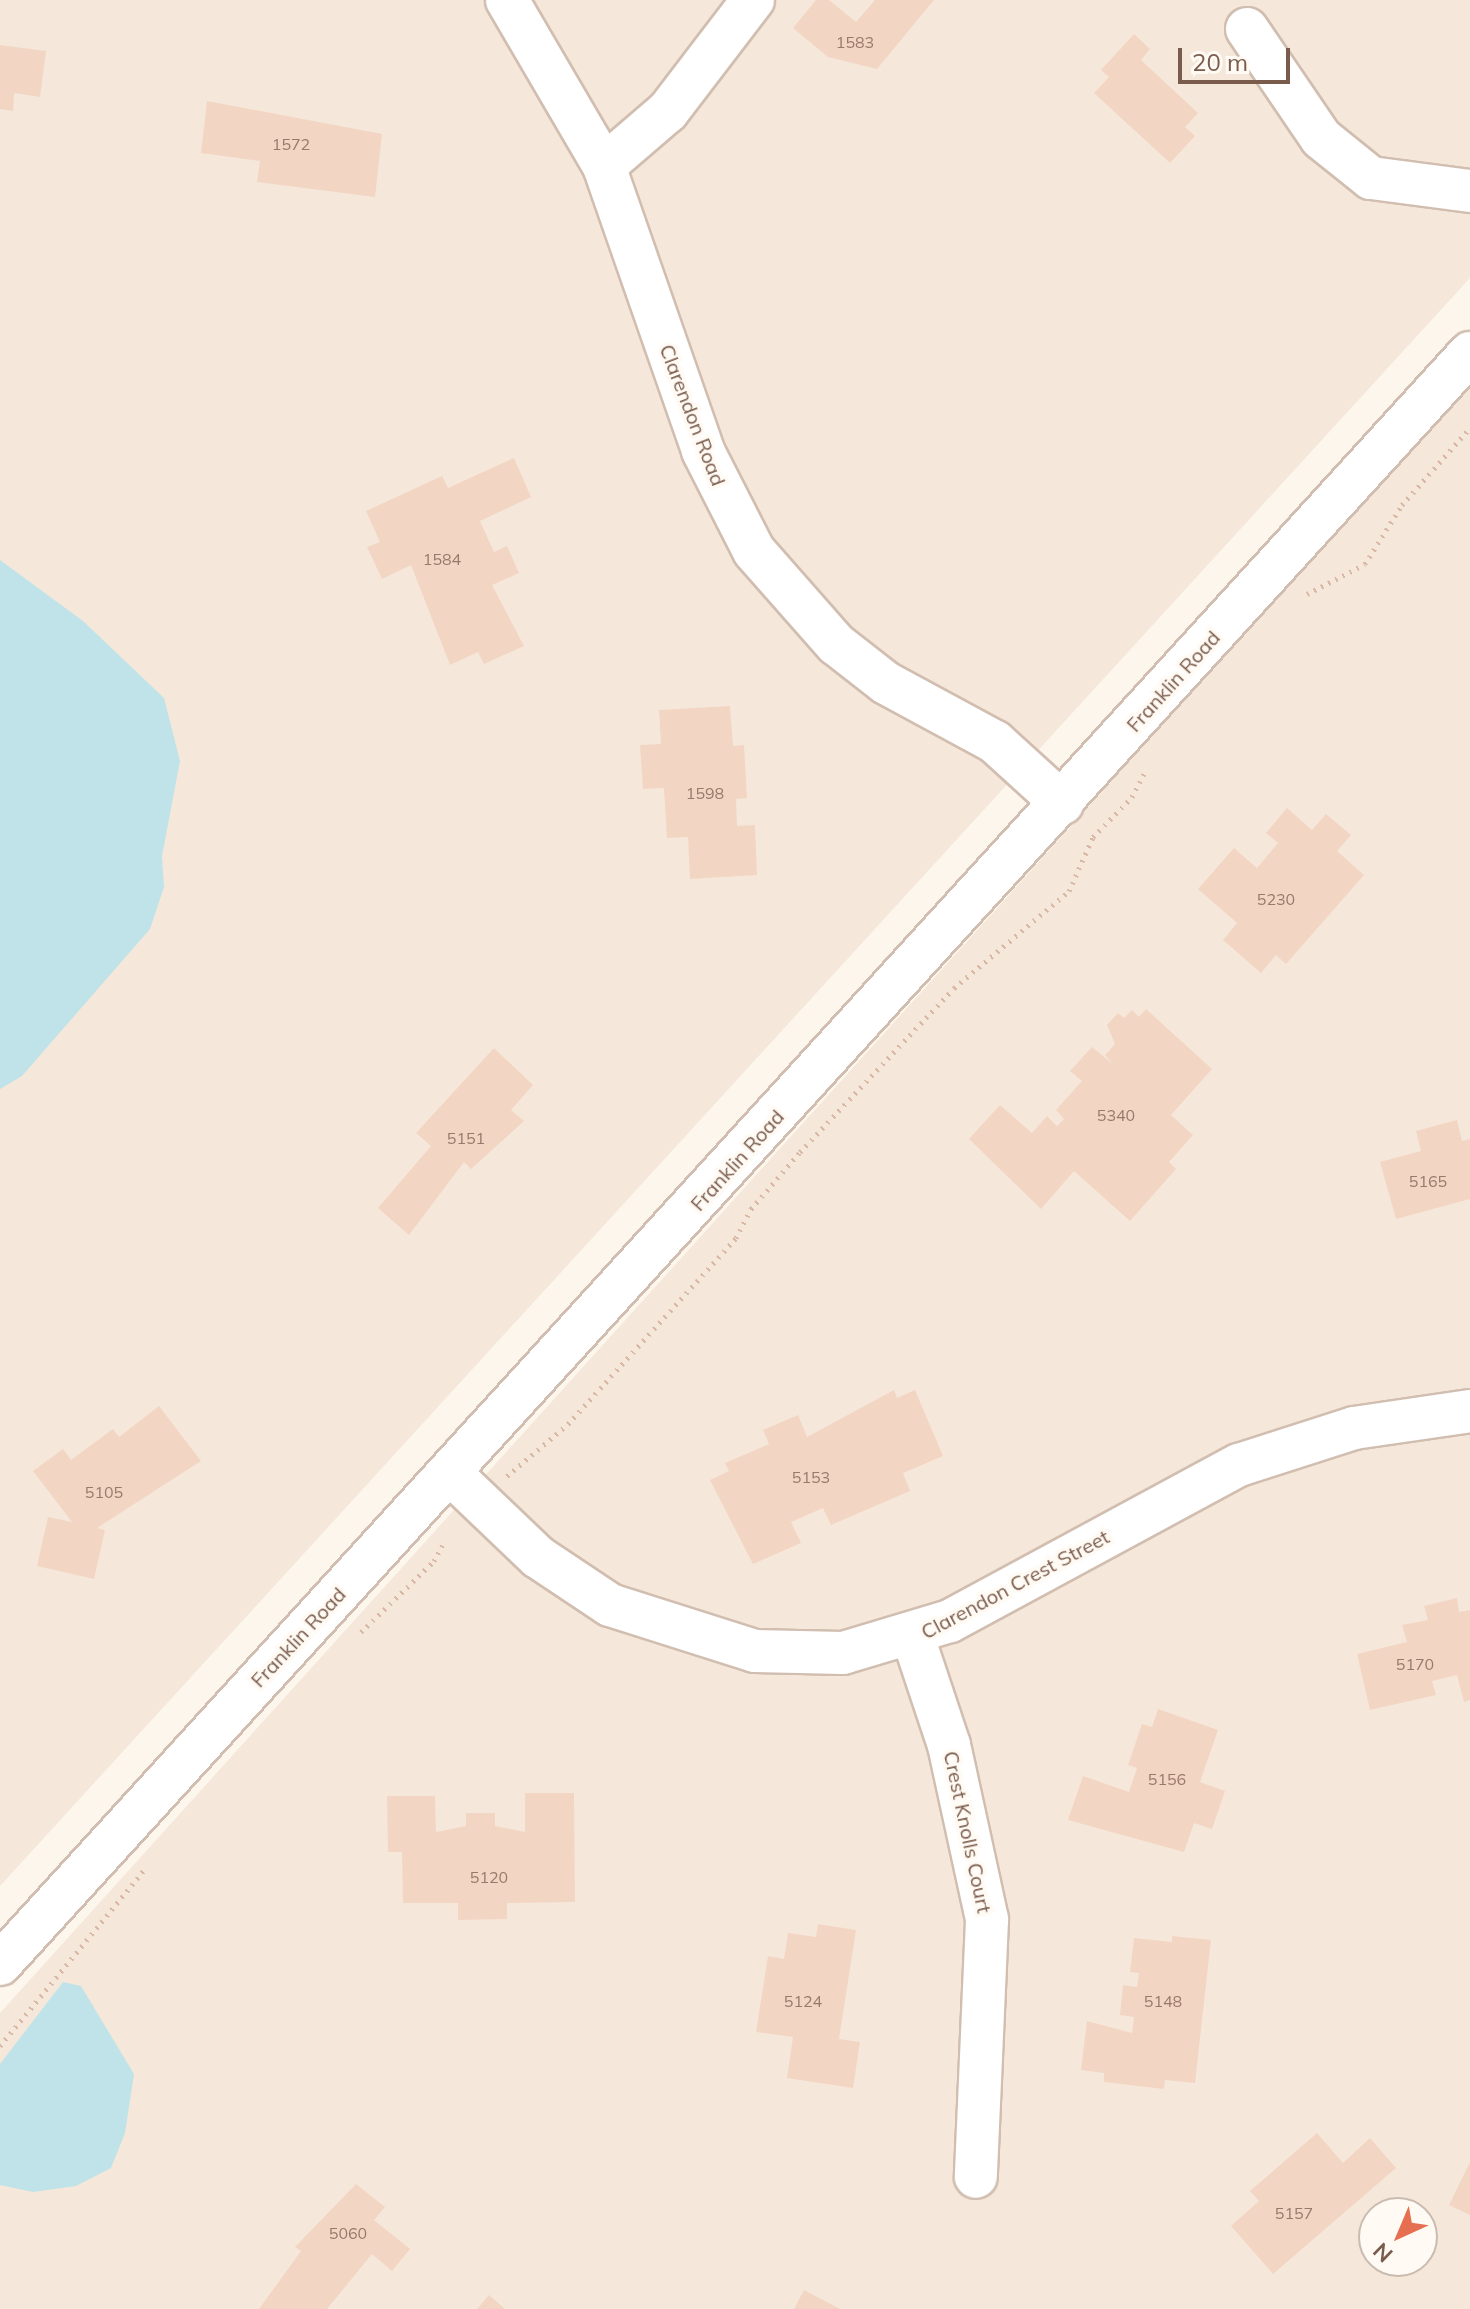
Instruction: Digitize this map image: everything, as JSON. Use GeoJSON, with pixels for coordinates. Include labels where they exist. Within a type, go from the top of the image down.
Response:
{"type":"FeatureCollection","features":[{"type":"Feature","properties":{"kind":"street","name":"Clarendon Road"},"geometry":{"type":"LineString","coordinates":[[507,0],[604,166],[703,451],[754,551],[836,644],[886,683],[995,742],[1062,803]]}},
{"type":"Feature","properties":{"kind":"street"},"geometry":{"type":"LineString","coordinates":[[604,166],[668,111],[753,0]]}},
{"type":"Feature","properties":{"kind":"street"},"geometry":{"type":"LineString","coordinates":[[1247,29],[1321,138],[1371,178],[1470,191]]}},
{"type":"Feature","properties":{"kind":"street","name":"Franklin Road"},"geometry":{"type":"LineString","coordinates":[[0,1964],[1470,353]]}},
{"type":"Feature","properties":{"kind":"street","name":"Clarendon Crest Street"},"geometry":{"type":"LineString","coordinates":[[450,1473],[573,1583],[658,1625],[755,1651],[843,1653],[913,1637],[1239,1465],[1354,1428],[1470,1411]]}},
{"type":"Feature","properties":{"kind":"street","name":"Crest Knolls Court"},"geometry":{"type":"LineString","coordinates":[[913,1637],[949,1745],[987,1920],[976,2177]]}},
{"type":"Feature","properties":{"kind":"path"},"geometry":{"type":"LineString","coordinates":[[1299,602],[1365,564],[1402,505],[1470,428]]}},
{"type":"Feature","properties":{"kind":"path"},"geometry":{"type":"LineString","coordinates":[[501,1481],[568,1424],[736,1238],[751,1209],[800,1152],[954,988],[1069,891],[1093,837],[1132,797],[1152,759]]}},
{"type":"Feature","properties":{"kind":"path"},"geometry":{"type":"LineString","coordinates":[[358,1636],[434,1561],[449,1530]]}},
{"type":"Feature","properties":{"kind":"path"},"geometry":{"type":"LineString","coordinates":[[0,2046],[151,1862]]}},
{"type":"Feature","properties":{"kind":"shaded area"},"geometry":{"type":"Polygon","coordinates":[[[0,0],[1470,0],[1470,278],[0,1886],[0,0]]]}},
{"type":"Feature","properties":{"kind":"shaded area"},"geometry":{"type":"Polygon","coordinates":[[[1470,384],[1470,2309],[0,2309],[0,2013],[1470,384]]]}},
{"type":"Feature","properties":{"kind":"water"},"geometry":{"type":"Polygon","coordinates":[[[0,560],[83,621],[164,698],[180,761],[162,856],[164,887],[150,929],[22,1076],[0,1089],[0,560]]]}},
{"type":"Feature","properties":{"kind":"water"},"geometry":{"type":"Polygon","coordinates":[[[63,1982],[81,1986],[134,2074],[125,2133],[111,2168],[76,2186],[33,2192],[0,2185],[0,2064],[63,1982]]]}},
{"type":"Feature","properties":{"kind":"building"},"geometry":{"type":"Polygon","coordinates":[[[816,0],[829,0],[856,22],[875,0],[934,0],[877,69],[828,57],[793,28],[816,0]]]}},
{"type":"Feature","properties":{"kind":"building"},"geometry":{"type":"Polygon","coordinates":[[[1134,34],[1150,49],[1141,60],[1198,113],[1185,127],[1195,136],[1170,163],[1094,93],[1109,77],[1101,70],[1134,34]]]}},
{"type":"Feature","properties":{"kind":"building"},"geometry":{"type":"Polygon","coordinates":[[[0,45],[46,51],[40,97],[14,93],[13,111],[0,109],[0,45]]]}},
{"type":"Feature","properties":{"kind":"building"},"geometry":{"type":"Polygon","coordinates":[[[207,101],[382,134],[375,197],[257,182],[260,161],[201,153],[207,101]]]}},
{"type":"Feature","properties":{"kind":"building"},"geometry":{"type":"Polygon","coordinates":[[[514,458],[531,497],[480,521],[494,552],[507,546],[519,573],[492,585],[524,646],[484,664],[478,652],[450,665],[411,565],[382,579],[367,547],[380,542],[366,511],[442,476],[448,488],[514,458]]]}},
{"type":"Feature","properties":{"kind":"building"},"geometry":{"type":"Polygon","coordinates":[[[730,706],[733,746],[744,745],[747,798],[736,799],[737,826],[755,825],[757,875],[690,879],[688,837],[667,838],[664,788],[643,789],[640,745],[661,744],[659,710],[730,706]]]}},
{"type":"Feature","properties":{"kind":"building"},"geometry":{"type":"Polygon","coordinates":[[[1287,808],[1312,830],[1326,814],[1351,835],[1337,851],[1364,875],[1286,964],[1276,955],[1261,973],[1223,940],[1237,923],[1198,889],[1234,848],[1257,868],[1278,843],[1266,833],[1287,808]]]}},
{"type":"Feature","properties":{"kind":"building"},"geometry":{"type":"Polygon","coordinates":[[[1146,1009],[1212,1069],[1171,1115],[1193,1135],[1169,1162],[1176,1169],[1130,1221],[1074,1171],[1041,1209],[969,1139],[1000,1105],[1032,1133],[1047,1116],[1057,1126],[1064,1119],[1056,1110],[1082,1081],[1070,1071],[1092,1047],[1113,1064],[1105,1055],[1115,1044],[1107,1025],[1118,1013],[1124,1018],[1132,1010],[1139,1017],[1146,1009]]]}},
{"type":"Feature","properties":{"kind":"building"},"geometry":{"type":"Polygon","coordinates":[[[494,1048],[533,1085],[511,1110],[524,1121],[471,1169],[464,1162],[409,1235],[378,1208],[431,1146],[416,1133],[494,1048]]]}},
{"type":"Feature","properties":{"kind":"building"},"geometry":{"type":"Polygon","coordinates":[[[1457,1120],[1462,1141],[1470,1139],[1470,1199],[1396,1219],[1380,1162],[1421,1151],[1416,1131],[1457,1120]]]}},
{"type":"Feature","properties":{"kind":"building"},"geometry":{"type":"Polygon","coordinates":[[[894,1390],[897,1398],[915,1390],[943,1456],[903,1473],[910,1491],[831,1525],[823,1508],[791,1522],[801,1543],[753,1564],[710,1480],[729,1471],[725,1463],[769,1444],[763,1430],[798,1415],[807,1437],[894,1390]]]}},
{"type":"Feature","properties":{"kind":"building"},"geometry":{"type":"Polygon","coordinates":[[[159,1406],[201,1461],[97,1528],[105,1530],[94,1579],[37,1566],[48,1517],[72,1522],[33,1471],[63,1449],[71,1460],[113,1429],[119,1437],[159,1406]]]}},
{"type":"Feature","properties":{"kind":"building"},"geometry":{"type":"Polygon","coordinates":[[[1457,1598],[1459,1612],[1470,1610],[1470,1700],[1464,1702],[1457,1675],[1432,1681],[1436,1695],[1370,1710],[1357,1654],[1407,1642],[1402,1625],[1428,1620],[1424,1606],[1457,1598]]]}},
{"type":"Feature","properties":{"kind":"building"},"geometry":{"type":"Polygon","coordinates":[[[1158,1709],[1218,1730],[1200,1782],[1225,1791],[1212,1829],[1194,1823],[1184,1852],[1068,1820],[1083,1776],[1129,1792],[1137,1768],[1128,1765],[1142,1724],[1152,1727],[1158,1709]]]}},
{"type":"Feature","properties":{"kind":"building"},"geometry":{"type":"Polygon","coordinates":[[[525,1793],[574,1793],[575,1902],[507,1903],[507,1919],[458,1920],[458,1903],[403,1903],[402,1852],[388,1852],[387,1796],[435,1796],[436,1832],[466,1826],[466,1813],[495,1813],[495,1826],[525,1832],[525,1793]]]}},
{"type":"Feature","properties":{"kind":"building"},"geometry":{"type":"Polygon","coordinates":[[[818,1924],[856,1930],[839,2039],[860,2042],[853,2088],[787,2078],[793,2037],[756,2032],[768,1956],[784,1959],[788,1933],[816,1937],[818,1924]]]}},
{"type":"Feature","properties":{"kind":"building"},"geometry":{"type":"Polygon","coordinates":[[[1172,1936],[1211,1940],[1195,2083],[1165,2080],[1164,2089],[1104,2082],[1104,2073],[1081,2070],[1087,2021],[1132,2033],[1134,2017],[1120,2015],[1123,1985],[1137,1987],[1139,1973],[1130,1972],[1134,1938],[1172,1942],[1172,1936]]]}},
{"type":"Feature","properties":{"kind":"building"},"geometry":{"type":"Polygon","coordinates":[[[1317,2133],[1343,2163],[1370,2138],[1396,2168],[1362,2197],[1358,2197],[1358,2201],[1273,2274],[1231,2226],[1259,2201],[1250,2191],[1317,2133]]]}},
{"type":"Feature","properties":{"kind":"building"},"geometry":{"type":"Polygon","coordinates":[[[1470,2162],[1470,2215],[1449,2205],[1470,2162]]]}},
{"type":"Feature","properties":{"kind":"building"},"geometry":{"type":"Polygon","coordinates":[[[356,2184],[385,2207],[374,2220],[410,2249],[392,2271],[372,2254],[327,2309],[259,2309],[301,2251],[295,2247],[356,2184]]]}},
{"type":"Feature","properties":{"kind":"building"},"geometry":{"type":"Polygon","coordinates":[[[804,2290],[840,2309],[794,2309],[804,2290]]]}},
{"type":"Feature","properties":{"kind":"building"},"geometry":{"type":"Polygon","coordinates":[[[489,2295],[505,2309],[477,2309],[489,2295]]]}}]}
